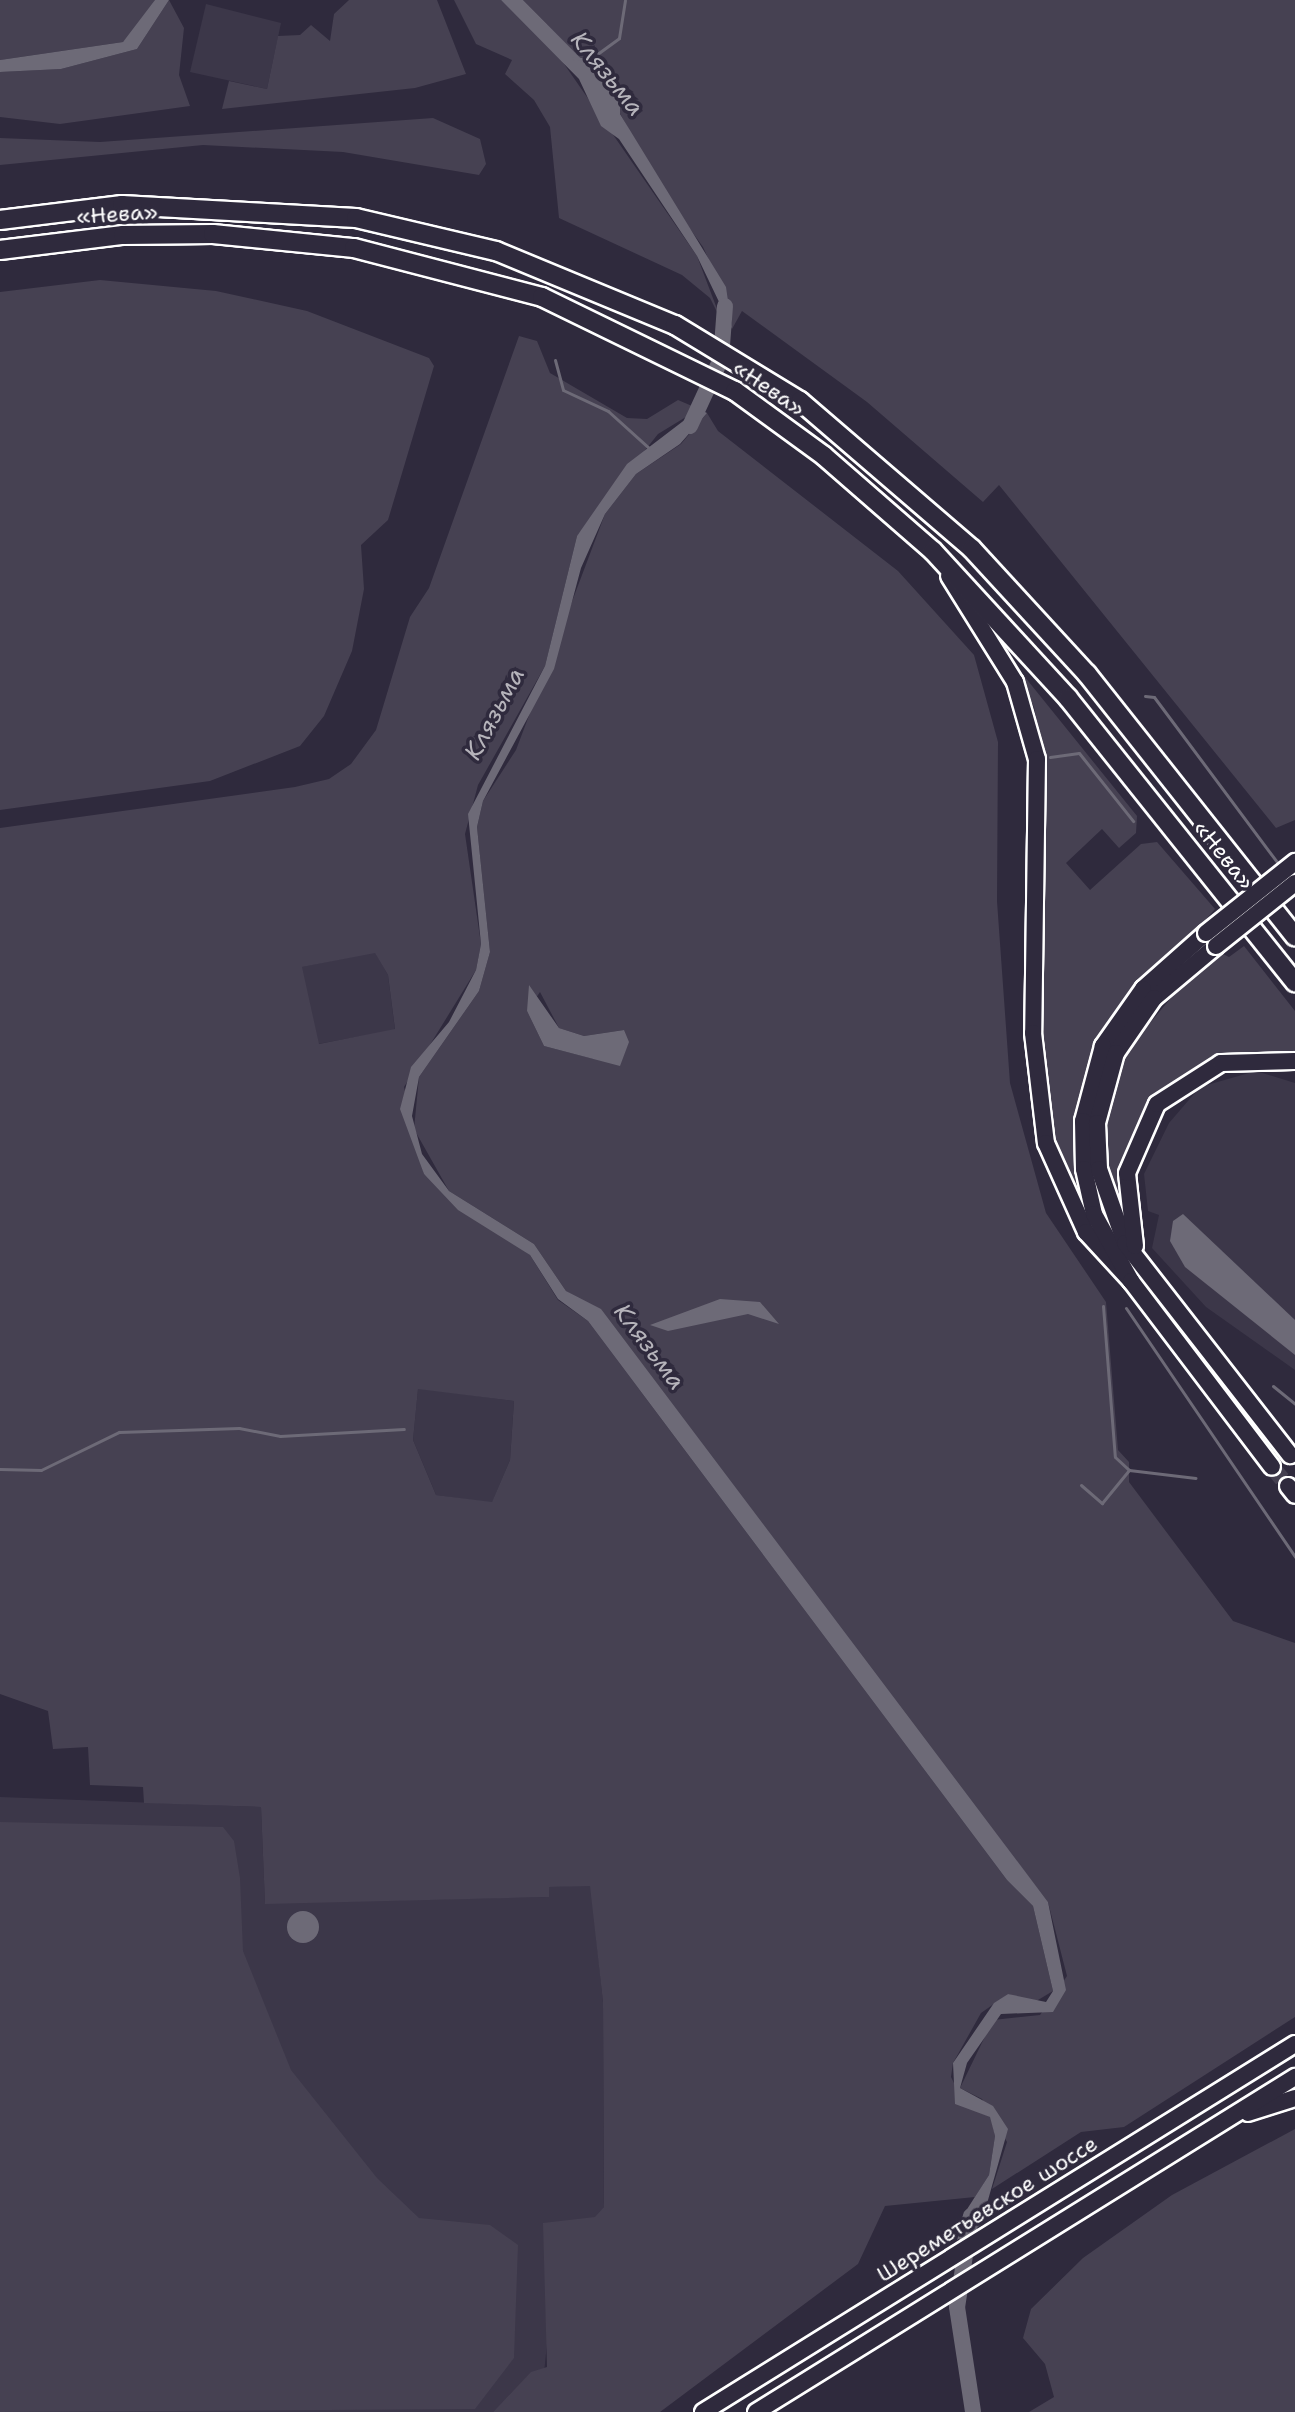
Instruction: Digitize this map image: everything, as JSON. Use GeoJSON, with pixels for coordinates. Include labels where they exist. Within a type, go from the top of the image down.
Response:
{"type":"FeatureCollection","features":[{"type":"Feature","properties":{"kind":"highway","name":"«Нева»"},"geometry":{"type":"LineString","coordinates":[[0,220],[122,205],[356,218],[496,251],[675,325],[739,361],[867,453],[972,549],[1087,674],[1295,936]]}},
{"type":"Feature","properties":{"kind":"highway","name":"«Нева»"},"geometry":{"type":"LineString","coordinates":[[0,250],[123,235],[213,234],[354,248],[542,297],[670,355],[735,391],[824,456],[933,551],[1068,698],[1295,982]]}},
{"type":"Feature","properties":{"kind":"main road"},"geometry":{"type":"LineString","coordinates":[[933,551],[996,648],[1029,722],[1040,800],[1033,1033],[1039,1107],[1068,1201],[1103,1254],[1131,1281],[1272,1467]]}},
{"type":"Feature","properties":{"kind":"main road"},"geometry":{"type":"LineString","coordinates":[[1290,1455],[1141,1267],[1103,1188],[1097,1123],[1103,1091],[1139,1015],[1211,940],[1295,862]]}},
{"type":"Feature","properties":{"kind":"main road"},"geometry":{"type":"LineString","coordinates":[[1131,1281],[1088,1192],[1082,1149],[1088,1087],[1129,1006],[1211,940],[1295,883]]}},
{"type":"Feature","properties":{"kind":"main road"},"geometry":{"type":"LineString","coordinates":[[1273,908],[1295,926]]}},
{"type":"Feature","properties":{"kind":"main road"},"geometry":{"type":"LineString","coordinates":[[1141,1267],[1128,1217],[1127,1173],[1157,1104],[1221,1063],[1295,1061]]}},
{"type":"Feature","properties":{"kind":"main road","name":"Шереметьевское шоссе"},"geometry":{"type":"LineString","coordinates":[[703,2412],[1295,2044]]}},
{"type":"Feature","properties":{"kind":"main road"},"geometry":{"type":"LineString","coordinates":[[756,2412],[1295,2077]]}},
{"type":"Feature","properties":{"kind":"main road"},"geometry":{"type":"LineString","coordinates":[[1220,2122],[1295,2098]]}},
{"type":"Feature","properties":{"kind":"shaded area"},"geometry":{"type":"Polygon","coordinates":[[[0,0],[155,0],[149,17],[123,42],[0,60],[0,0]]]}},
{"type":"Feature","properties":{"kind":"shaded area"},"geometry":{"type":"Polygon","coordinates":[[[155,0],[169,0],[137,49],[61,69],[0,72],[0,60],[123,42],[155,0]]]}},
{"type":"Feature","properties":{"kind":"shaded area"},"geometry":{"type":"Polygon","coordinates":[[[169,0],[184,28],[179,75],[190,106],[60,124],[0,117],[0,72],[61,69],[137,49],[169,0]]]}},
{"type":"Feature","properties":{"kind":"shaded area"},"geometry":{"type":"Polygon","coordinates":[[[349,0],[437,0],[466,74],[415,88],[222,109],[229,81],[267,89],[278,36],[300,35],[311,25],[330,41],[334,14],[349,0]]]}},
{"type":"Feature","properties":{"kind":"shaded area"},"geometry":{"type":"Polygon","coordinates":[[[454,0],[501,0],[551,45],[697,256],[722,322],[710,298],[682,275],[559,218],[550,127],[534,100],[505,74],[512,60],[476,44],[454,0]]]}},
{"type":"Feature","properties":{"kind":"shaded area"},"geometry":{"type":"Polygon","coordinates":[[[501,0],[523,0],[620,98],[620,114],[726,287],[732,329],[697,256],[619,139],[601,126],[579,79],[501,0]]]}},
{"type":"Feature","properties":{"kind":"shaded area"},"geometry":{"type":"Polygon","coordinates":[[[523,0],[1295,0],[1295,820],[1276,828],[999,485],[983,502],[867,402],[742,311],[732,329],[732,311],[703,247],[660,187],[616,106],[619,98],[523,0]]]}},
{"type":"Feature","properties":{"kind":"shaded area"},"geometry":{"type":"Polygon","coordinates":[[[206,4],[281,23],[267,89],[190,72],[206,4]]]}},
{"type":"Feature","properties":{"kind":"shaded area"},"geometry":{"type":"Polygon","coordinates":[[[433,118],[480,139],[486,164],[479,175],[343,152],[203,145],[0,165],[0,138],[100,142],[433,118]]]}},
{"type":"Feature","properties":{"kind":"shaded area"},"geometry":{"type":"Polygon","coordinates":[[[100,280],[216,291],[307,311],[429,358],[434,366],[388,520],[361,545],[364,589],[352,651],[324,716],[300,746],[210,781],[0,810],[0,292],[100,280]]]}},
{"type":"Feature","properties":{"kind":"shaded area"},"geometry":{"type":"Polygon","coordinates":[[[519,336],[537,341],[550,373],[627,418],[647,419],[678,400],[699,409],[658,434],[577,536],[545,666],[478,785],[465,834],[481,944],[476,970],[404,1087],[424,1174],[530,1255],[558,1300],[588,1321],[1007,1880],[1033,1906],[1053,1991],[1033,2003],[1008,1994],[981,2013],[953,2063],[951,2077],[966,2107],[991,2117],[995,2136],[989,2175],[975,2197],[885,2206],[858,2264],[660,2412],[493,2412],[531,2372],[547,2367],[543,2223],[595,2217],[604,2207],[603,2002],[590,1886],[549,1887],[549,1897],[265,1904],[261,1807],[144,1803],[143,1787],[90,1785],[88,1747],[53,1749],[48,1711],[0,1694],[0,828],[295,787],[329,779],[351,764],[376,730],[410,617],[429,588],[519,336]],[[375,953],[302,967],[319,1044],[395,1029],[388,975],[375,953]],[[418,1389],[413,1440],[436,1495],[492,1502],[510,1460],[514,1401],[418,1389]]]}},
{"type":"Feature","properties":{"kind":"shaded area"},"geometry":{"type":"Polygon","coordinates":[[[699,409],[707,413],[680,444],[636,474],[605,514],[581,568],[554,669],[483,801],[477,827],[490,952],[479,991],[419,1077],[412,1116],[422,1154],[449,1191],[534,1244],[566,1291],[601,1309],[1048,1902],[1066,1990],[1053,2012],[1001,2014],[967,2063],[960,2088],[993,2106],[1008,2129],[981,2225],[957,2240],[962,2217],[989,2175],[995,2136],[990,2117],[955,2104],[953,2063],[994,2003],[1008,1994],[1046,2002],[1053,1991],[1033,1906],[1007,1880],[588,1321],[558,1299],[530,1255],[458,1210],[424,1174],[400,1109],[411,1067],[449,1022],[476,970],[481,944],[468,814],[545,666],[577,536],[627,464],[699,409]]]}},
{"type":"Feature","properties":{"kind":"shaded area"},"geometry":{"type":"Polygon","coordinates":[[[707,413],[718,431],[898,571],[974,655],[998,742],[997,901],[1010,1083],[1046,1213],[1106,1302],[1118,1450],[1129,1462],[1129,1482],[1233,1621],[1295,1643],[1295,2017],[1124,2127],[1081,2132],[992,2189],[1007,2142],[982,2099],[960,2088],[993,2020],[1040,2015],[1067,1976],[1048,1902],[588,1306],[566,1291],[534,1244],[449,1191],[414,1129],[419,1077],[479,991],[490,952],[477,827],[483,801],[516,750],[605,514],[636,474],[681,444],[707,413]],[[540,992],[527,1011],[544,1046],[594,1059],[624,1030],[584,1036],[559,1028],[540,992]]]}},
{"type":"Feature","properties":{"kind":"shaded area"},"geometry":{"type":"Polygon","coordinates":[[[1012,661],[1137,816],[1136,833],[1119,848],[1102,829],[1066,863],[1090,890],[1141,844],[1157,842],[1215,909],[1098,1044],[1077,1120],[1084,1215],[1053,1141],[1040,1033],[1047,772],[1034,707],[1012,661]]]}},
{"type":"Feature","properties":{"kind":"shaded area"},"geometry":{"type":"Polygon","coordinates":[[[1244,946],[1295,1011],[1295,1055],[1219,1057],[1165,1088],[1128,1147],[1122,1216],[1105,1168],[1104,1123],[1124,1054],[1186,980],[1221,953],[1229,957],[1244,946]]]}},
{"type":"Feature","properties":{"kind":"shaded area"},"geometry":{"type":"Polygon","coordinates":[[[375,952],[388,975],[395,1030],[318,1044],[301,967],[375,952]]]}},
{"type":"Feature","properties":{"kind":"shaded area"},"geometry":{"type":"Polygon","coordinates":[[[529,985],[559,1028],[584,1036],[624,1030],[629,1042],[620,1066],[544,1046],[527,1011],[529,985]]]}},
{"type":"Feature","properties":{"kind":"shaded area"},"geometry":{"type":"Polygon","coordinates":[[[1256,1071],[1295,1083],[1295,1370],[1206,1307],[1152,1248],[1159,1215],[1148,1211],[1144,1174],[1169,1123],[1200,1087],[1256,1071]]]}},
{"type":"Feature","properties":{"kind":"shaded area"},"geometry":{"type":"Polygon","coordinates":[[[1183,1214],[1295,1320],[1295,1355],[1185,1267],[1170,1241],[1173,1221],[1183,1214]]]}},
{"type":"Feature","properties":{"kind":"shaded area"},"geometry":{"type":"Polygon","coordinates":[[[720,1299],[760,1302],[779,1324],[748,1314],[668,1331],[650,1325],[720,1299]]]}},
{"type":"Feature","properties":{"kind":"shaded area"},"geometry":{"type":"Polygon","coordinates":[[[418,1388],[514,1401],[510,1460],[492,1503],[436,1495],[413,1440],[418,1388]]]}},
{"type":"Feature","properties":{"kind":"shaded area"},"geometry":{"type":"Polygon","coordinates":[[[0,1797],[261,1807],[265,1903],[548,1897],[548,1887],[591,1885],[603,2002],[604,2207],[548,2334],[544,2373],[531,2373],[493,2412],[0,2412],[0,1797]]]}},
{"type":"Feature","properties":{"kind":"shaded area"},"geometry":{"type":"Polygon","coordinates":[[[0,1822],[223,1827],[234,1841],[240,1878],[243,1951],[291,2070],[377,2178],[419,2218],[490,2225],[518,2245],[514,2358],[475,2409],[0,2412],[0,1822]]]}},
{"type":"Feature","properties":{"kind":"shaded area"},"geometry":{"type":"Polygon","coordinates":[[[303,1911],[314,1916],[319,1927],[314,1938],[303,1943],[292,1938],[287,1927],[292,1916],[303,1911]]]}},
{"type":"Feature","properties":{"kind":"shaded area"},"geometry":{"type":"Polygon","coordinates":[[[1295,2129],[1295,2412],[1029,2412],[1054,2397],[1045,2364],[1023,2338],[1031,2309],[1083,2258],[1172,2195],[1295,2129]]]}},
{"type":"Feature","properties":{"kind":"waterway"},"geometry":{"type":"LineString","coordinates":[[573,58],[589,60],[619,38],[625,0]]}},
{"type":"Feature","properties":{"kind":"waterway","name":"Клязьма"},"geometry":{"type":"LineString","coordinates":[[690,426],[721,359],[725,306]]}},
{"type":"Feature","properties":{"kind":"waterway"},"geometry":{"type":"LineString","coordinates":[[555,360],[563,390],[608,411],[649,448]]}},
{"type":"Feature","properties":{"kind":"waterway"},"geometry":{"type":"LineString","coordinates":[[1145,696],[1154,697],[1280,866]]}},
{"type":"Feature","properties":{"kind":"waterway"},"geometry":{"type":"LineString","coordinates":[[1050,757],[1079,753],[1133,821]]}},
{"type":"Feature","properties":{"kind":"waterway"},"geometry":{"type":"LineString","coordinates":[[1103,1306],[1115,1457],[1129,1470],[1196,1478]]}},
{"type":"Feature","properties":{"kind":"waterway"},"geometry":{"type":"LineString","coordinates":[[1126,1308],[1295,1557]]}},
{"type":"Feature","properties":{"kind":"waterway"},"geometry":{"type":"LineString","coordinates":[[1273,1386],[1295,1404]]}},
{"type":"Feature","properties":{"kind":"waterway"},"geometry":{"type":"LineString","coordinates":[[0,1469],[41,1470],[119,1432],[239,1428],[280,1436],[404,1429]]}},
{"type":"Feature","properties":{"kind":"waterway"},"geometry":{"type":"LineString","coordinates":[[1081,1485],[1102,1503],[1129,1470]]}},
{"type":"Feature","properties":{"kind":"waterway","name":"Клязьма"},"geometry":{"type":"LineString","coordinates":[[971,2216],[957,2307],[973,2412]]}},
{"type":"Feature","properties":{"kind":"tunnel"},"geometry":{"type":"LineString","coordinates":[[1272,1467],[1288,1486]]}}]}
